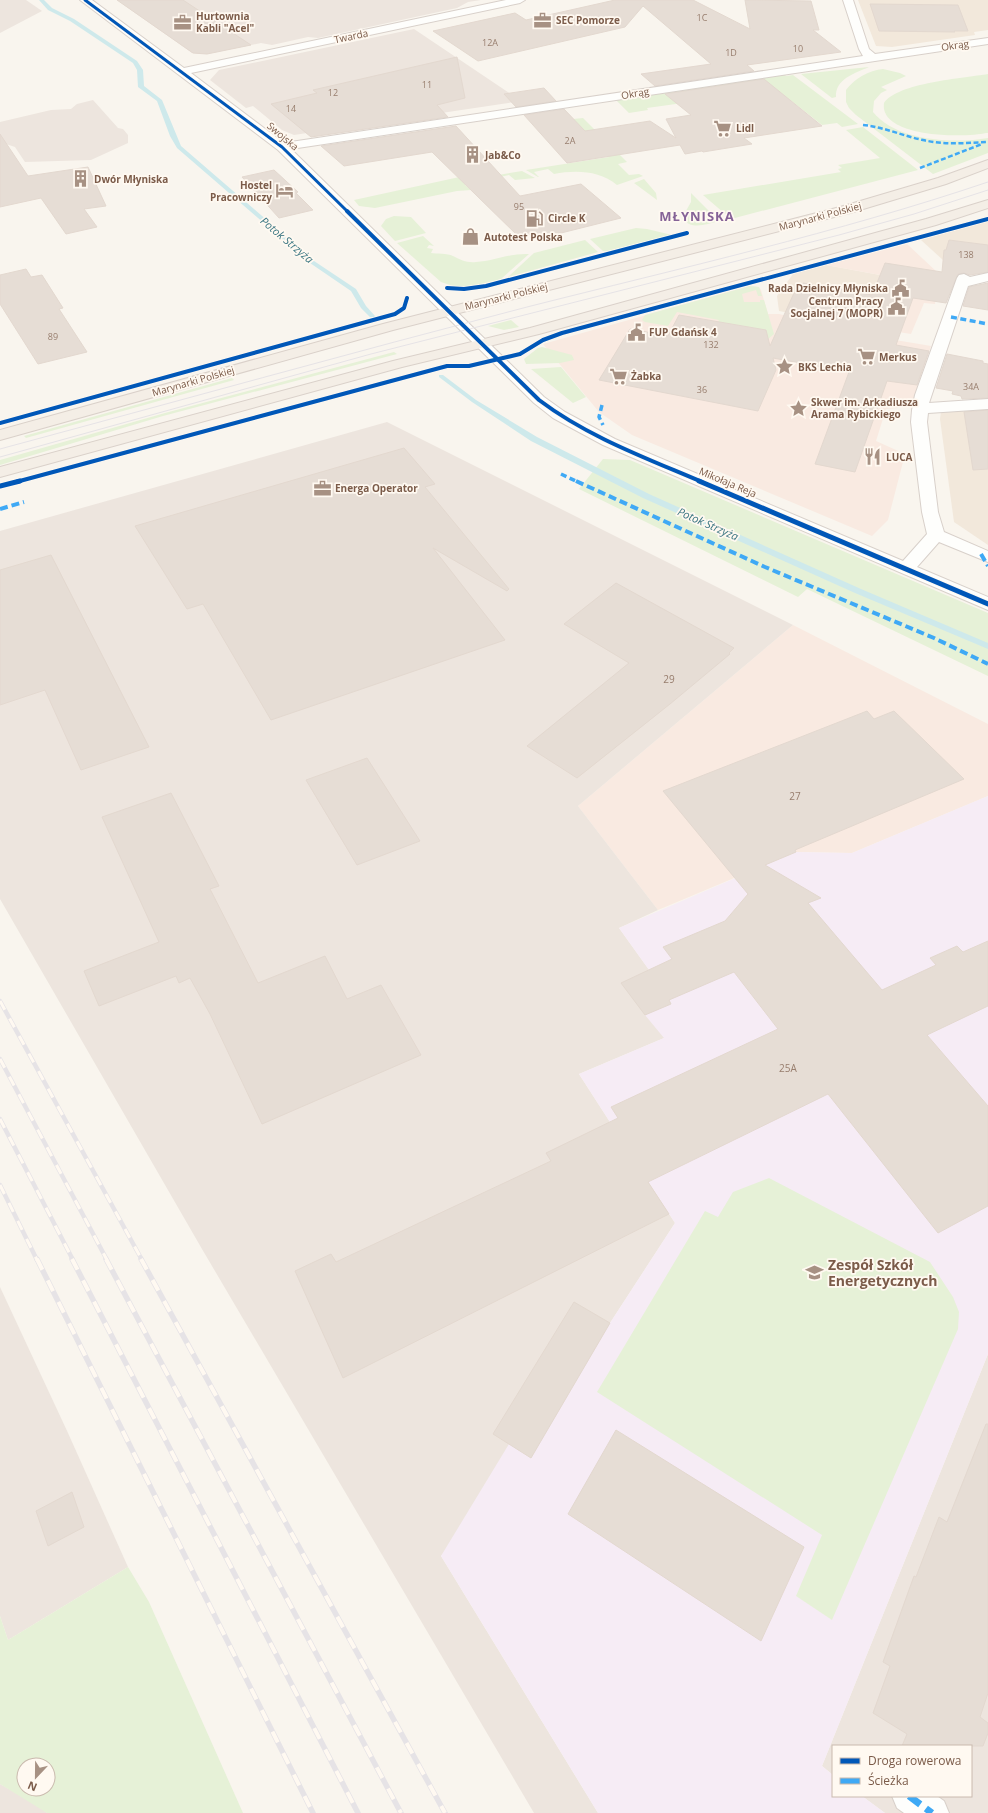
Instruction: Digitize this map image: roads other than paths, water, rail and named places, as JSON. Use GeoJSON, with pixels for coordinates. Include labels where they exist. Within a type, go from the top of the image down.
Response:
{"type":"FeatureCollection","features":[{"type":"Feature","properties":{"kind":"main road","name":"Marynarki Polskiej"},"geometry":{"type":"LineString","coordinates":[[0,435],[449,310],[845,210],[942,181],[988,164]]}},
{"type":"Feature","properties":{"kind":"main road"},"geometry":{"type":"LineString","coordinates":[[0,472],[398,364],[482,344],[931,222],[988,204]]}},
{"type":"Feature","properties":{"kind":"street","name":"Swojska"},"geometry":{"type":"LineString","coordinates":[[85,0],[282,147],[351,217],[449,310],[482,344]]}},
{"type":"Feature","properties":{"kind":"street","name":"Twarda"},"geometry":{"type":"LineString","coordinates":[[182,72],[520,0]]}},
{"type":"Feature","properties":{"kind":"street"},"geometry":{"type":"LineString","coordinates":[[848,0],[864,49],[866,53],[872,57]]}},
{"type":"Feature","properties":{"kind":"street","name":"Okrąg"},"geometry":{"type":"LineString","coordinates":[[282,147],[872,57],[988,41]]}},
{"type":"Feature","properties":{"kind":"street"},"geometry":{"type":"LineString","coordinates":[[936,535],[930,512],[919,422],[923,395],[963,280],[988,277]]}},
{"type":"Feature","properties":{"kind":"street","name":"Mikołaja Reja"},"geometry":{"type":"LineString","coordinates":[[482,344],[538,400],[559,415],[609,442],[988,604]]}},
{"type":"Feature","properties":{"kind":"street"},"geometry":{"type":"LineString","coordinates":[[920,410],[934,407],[988,404]]}},
{"type":"Feature","properties":{"kind":"street"},"geometry":{"type":"LineString","coordinates":[[905,569],[936,535]]}},
{"type":"Feature","properties":{"kind":"street"},"geometry":{"type":"LineString","coordinates":[[936,535],[988,557]]}},
{"type":"Feature","properties":{"kind":"street"},"geometry":{"type":"LineString","coordinates":[[911,1797],[932,1813]]}},
{"type":"Feature","properties":{"kind":"waterway","name":"Potok Strzyża"},"geometry":{"type":"LineString","coordinates":[[41,0],[50,9],[72,20],[135,62],[140,70],[141,87],[153,94],[159,100],[165,112],[173,136],[179,147],[312,262],[354,290],[363,307],[372,316]]}},
{"type":"Feature","properties":{"kind":"waterway","name":"Potok Strzyża"},"geometry":{"type":"LineString","coordinates":[[441,376],[474,401],[534,439],[646,496],[858,591],[988,646]]}},
{"type":"Feature","properties":{"kind":"tram line"},"geometry":{"type":"LineString","coordinates":[[0,449],[461,324],[816,234],[874,218],[988,182]]}},
{"type":"Feature","properties":{"kind":"tram line"},"geometry":{"type":"LineString","coordinates":[[0,457],[371,354],[839,235],[914,214],[988,190]]}},
{"type":"Feature","properties":{"kind":"railway"},"geometry":{"type":"LineString","coordinates":[[0,1001],[142,1260]]}},
{"type":"Feature","properties":{"kind":"railway"},"geometry":{"type":"LineString","coordinates":[[0,1059],[107,1260]]}},
{"type":"Feature","properties":{"kind":"railway"},"geometry":{"type":"LineString","coordinates":[[0,1119],[73,1260]]}},
{"type":"Feature","properties":{"kind":"railway"},"geometry":{"type":"LineString","coordinates":[[0,1185],[37,1260]]}},
{"type":"Feature","properties":{"kind":"railway"},"geometry":{"type":"LineString","coordinates":[[37,1259],[313,1813]]}},
{"type":"Feature","properties":{"kind":"railway"},"geometry":{"type":"LineString","coordinates":[[72,1259],[358,1813]]}},
{"type":"Feature","properties":{"kind":"railway"},"geometry":{"type":"LineString","coordinates":[[106,1259],[401,1813]]}},
{"type":"Feature","properties":{"kind":"railway"},"geometry":{"type":"LineString","coordinates":[[141,1259],[445,1813]]}},
{"type":"Feature","properties":{"kind":"place","name":"SEC Pomorze"},"geometry":{"type":"Point","coordinates":[543,20]}},
{"type":"Feature","properties":{"kind":"place","name":"Hurtownia Kabli \"Acel\""},"geometry":{"type":"Point","coordinates":[183,22]}},
{"type":"Feature","properties":{"kind":"place","name":"Lidl"},"geometry":{"type":"Point","coordinates":[723,128]}},
{"type":"Feature","properties":{"kind":"place","name":"Jab&Co"},"geometry":{"type":"Point","coordinates":[472,155]}},
{"type":"Feature","properties":{"kind":"place","name":"Dwór Młyniska"},"geometry":{"type":"Point","coordinates":[81,179]}},
{"type":"Feature","properties":{"kind":"place","name":"Hostel Pracowniczy"},"geometry":{"type":"Point","coordinates":[285,191]}},
{"type":"Feature","properties":{"kind":"place","name":"Circle K"},"geometry":{"type":"Point","coordinates":[535,218]}},
{"type":"Feature","properties":{"kind":"place","name":"Autotest Polska"},"geometry":{"type":"Point","coordinates":[471,237]}},
{"type":"Feature","properties":{"kind":"place","name":"Rada Dzielnicy Młyniska"},"geometry":{"type":"Point","coordinates":[901,288]}},
{"type":"Feature","properties":{"kind":"place","name":"Centrum Pracy Socjalnej 7 (MOPR)"},"geometry":{"type":"Point","coordinates":[896,307]}},
{"type":"Feature","properties":{"kind":"place","name":"FUP Gdańsk 4"},"geometry":{"type":"Point","coordinates":[636,332]}},
{"type":"Feature","properties":{"kind":"place","name":"Merkus"},"geometry":{"type":"Point","coordinates":[866,357]}},
{"type":"Feature","properties":{"kind":"place","name":"BKS Lechia"},"geometry":{"type":"Point","coordinates":[785,367]}},
{"type":"Feature","properties":{"kind":"place","name":"Żabka"},"geometry":{"type":"Point","coordinates":[618,376]}},
{"type":"Feature","properties":{"kind":"place","name":"Skwer im. Arkadiusza Arama Rybickiego"},"geometry":{"type":"Point","coordinates":[798,408]}},
{"type":"Feature","properties":{"kind":"place","name":"LUCA"},"geometry":{"type":"Point","coordinates":[873,457]}},
{"type":"Feature","properties":{"kind":"place","name":"Energa Operator"},"geometry":{"type":"Point","coordinates":[322,488]}},
{"type":"Feature","properties":{"kind":"place","name":"Zespół Szkół Energetycznych"},"geometry":{"type":"Point","coordinates":[815,1273]}},
{"type":"Feature","properties":{"kind":"district","name":"MŁYNISKA"},"geometry":{"type":"Point","coordinates":[697,216]}}]}
